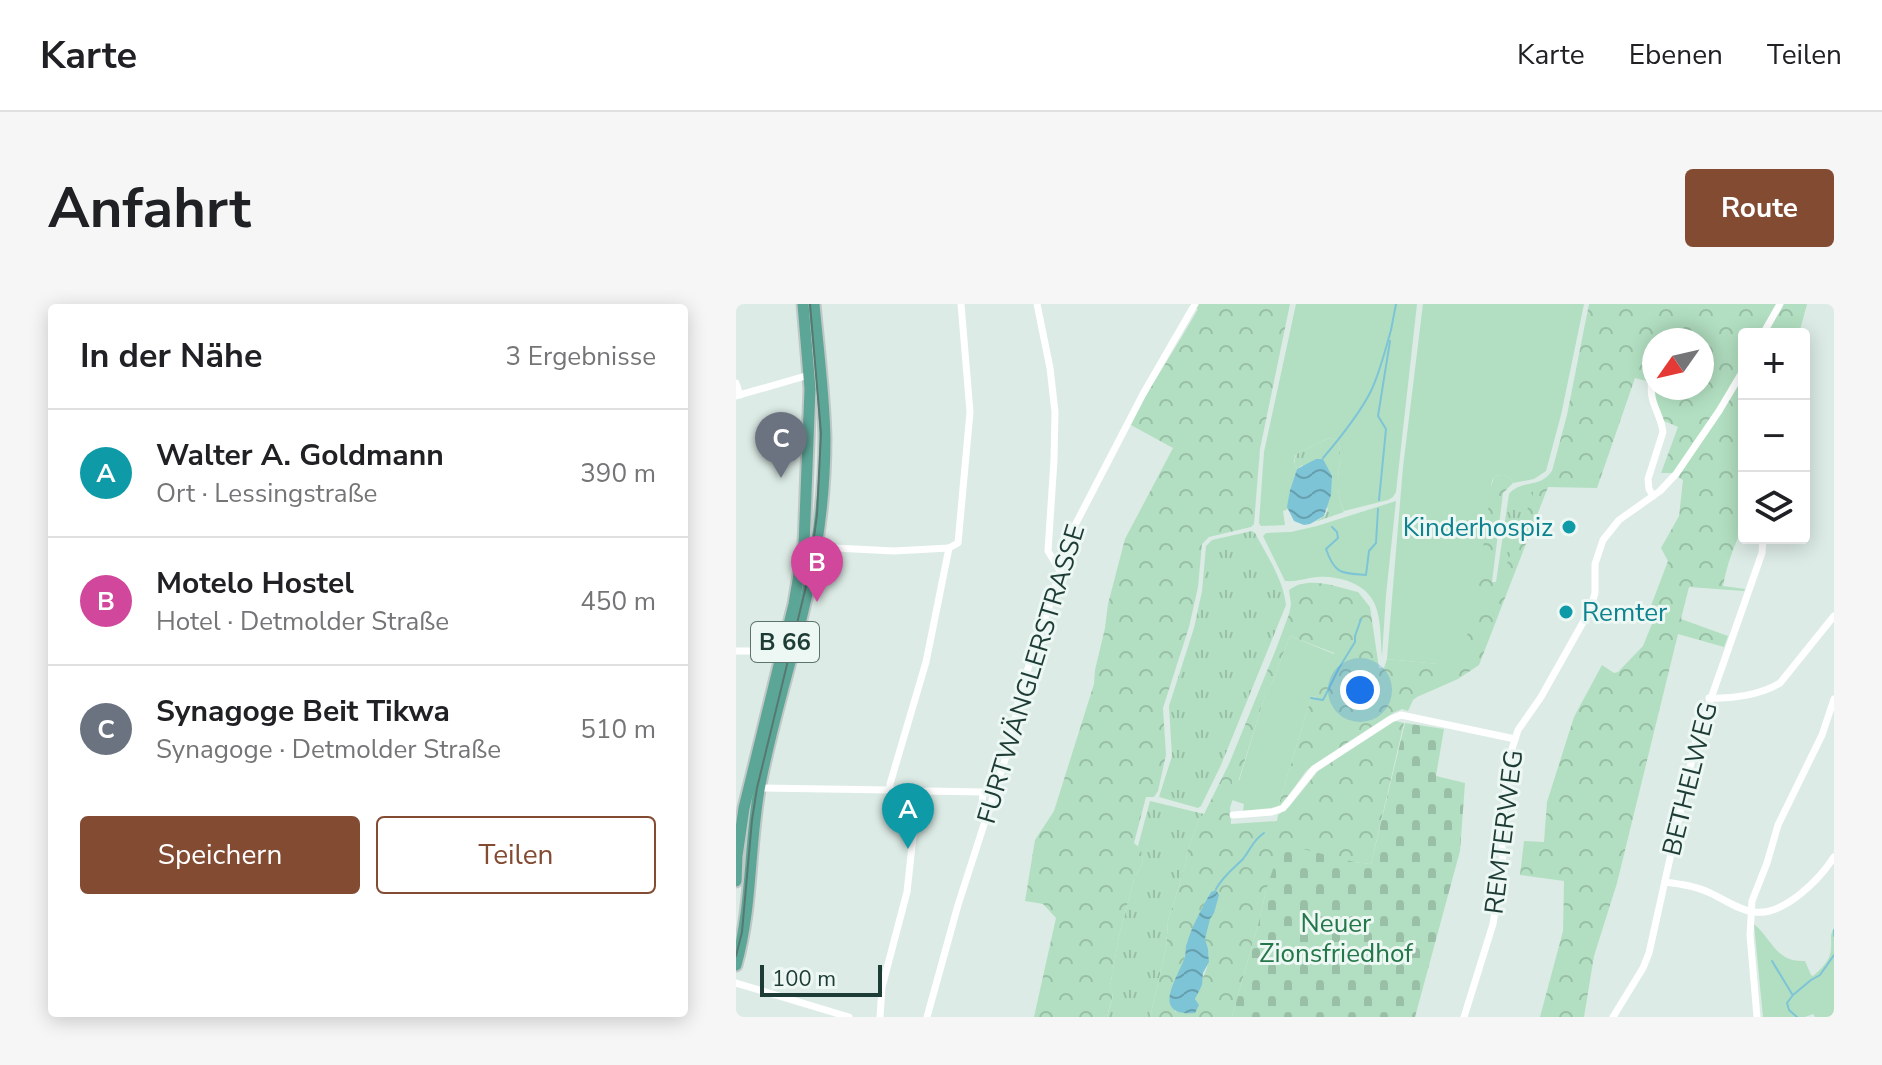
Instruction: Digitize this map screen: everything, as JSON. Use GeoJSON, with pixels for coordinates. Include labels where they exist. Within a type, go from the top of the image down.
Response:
{"type":"FeatureCollection","features":[{"type":"Feature","properties":{"kind":"main road","name":"B 66"},"geometry":{"type":"LineString","coordinates":[[803,304],[815,375]]}},
{"type":"Feature","properties":{"kind":"main road","name":"B 66"},"geometry":{"type":"LineString","coordinates":[[736,965],[744,932],[754,820],[760,788],[804,606],[810,546],[808,443],[815,375],[814,304]]}},
{"type":"Feature","properties":{"kind":"main road","name":"B 66"},"geometry":{"type":"LineString","coordinates":[[736,881],[744,808],[810,546]]}},
{"type":"Feature","properties":{"kind":"street"},"geometry":{"type":"LineString","coordinates":[[810,546],[894,551],[949,548],[958,543],[970,394],[961,304]]}},
{"type":"Feature","properties":{"kind":"street"},"geometry":{"type":"LineString","coordinates":[[1037,304],[1055,412],[1048,551],[1059,569]]}},
{"type":"Feature","properties":{"kind":"street","name":"FURTWÄNGLERSTRASSE"},"geometry":{"type":"LineString","coordinates":[[927,1017],[958,905],[1010,744],[1021,689],[1072,531],[1143,394],[1195,304]]}},
{"type":"Feature","properties":{"kind":"street"},"geometry":{"type":"LineString","coordinates":[[1766,328],[1780,304]]}},
{"type":"Feature","properties":{"kind":"street"},"geometry":{"type":"LineString","coordinates":[[736,383],[738,396],[815,375]]}},
{"type":"Feature","properties":{"kind":"street","name":"REMTERWEG"},"geometry":{"type":"LineString","coordinates":[[1464,1017],[1493,924],[1503,863],[1501,830],[1515,739],[1522,722],[1545,689],[1590,610],[1595,593],[1595,564],[1603,540],[1619,520],[1653,496],[1676,474],[1738,379]]}},
{"type":"Feature","properties":{"kind":"street"},"geometry":{"type":"LineString","coordinates":[[1652,400],[1663,427],[1648,479],[1653,496]]}},
{"type":"Feature","properties":{"kind":"street","name":"BETHELWEG"},"geometry":{"type":"LineString","coordinates":[[1613,1017],[1646,963],[1696,741],[1750,591],[1763,544]]}},
{"type":"Feature","properties":{"kind":"street"},"geometry":{"type":"LineString","coordinates":[[890,790],[926,662],[949,548]]}},
{"type":"Feature","properties":{"kind":"street"},"geometry":{"type":"LineString","coordinates":[[1709,698],[1758,692],[1780,683],[1834,616]]}},
{"type":"Feature","properties":{"kind":"street"},"geometry":{"type":"LineString","coordinates":[[736,651],[782,655]]}},
{"type":"Feature","properties":{"kind":"street"},"geometry":{"type":"LineString","coordinates":[[1757,1017],[1750,935],[1752,901],[1778,825],[1822,735],[1834,699]]}},
{"type":"Feature","properties":{"kind":"street"},"geometry":{"type":"LineString","coordinates":[[1233,815],[1272,812],[1283,808],[1314,769],[1401,715],[1515,739]]}},
{"type":"Feature","properties":{"kind":"street"},"geometry":{"type":"LineString","coordinates":[[760,788],[890,790],[906,791],[914,796],[916,809],[907,892],[882,987],[880,1017]]}},
{"type":"Feature","properties":{"kind":"street"},"geometry":{"type":"LineString","coordinates":[[914,796],[928,791],[983,792],[982,807],[989,811]]}},
{"type":"Feature","properties":{"kind":"street"},"geometry":{"type":"LineString","coordinates":[[1665,882],[1694,887],[1751,911],[1764,912],[1798,896],[1821,876],[1834,857]]}},
{"type":"Feature","properties":{"kind":"street"},"geometry":{"type":"LineString","coordinates":[[736,983],[849,1017]]}},
{"type":"Feature","properties":{"kind":"green space"},"geometry":{"type":"Polygon","coordinates":[[[1190,304],[1290,304],[1260,449],[1254,524],[1209,537],[1202,544],[1198,587],[1189,627],[1163,708],[1166,755],[1158,791],[1154,797],[1146,797],[1134,843],[1141,849],[1143,862],[1134,879],[1119,936],[1110,987],[1113,994],[1107,1017],[1034,1017],[1056,918],[1043,904],[1025,901],[1035,840],[1054,811],[1094,684],[1108,604],[1125,539],[1173,448],[1129,424],[1198,309],[1190,308],[1190,304]]]}},
{"type":"Feature","properties":{"kind":"green space"},"geometry":{"type":"Polygon","coordinates":[[[1296,304],[1417,304],[1396,492],[1388,500],[1344,511],[1338,489],[1339,445],[1337,440],[1330,438],[1295,456],[1297,469],[1288,509],[1283,511],[1285,525],[1261,526],[1264,452],[1296,304]]]}},
{"type":"Feature","properties":{"kind":"green space"},"geometry":{"type":"Polygon","coordinates":[[[1423,304],[1584,304],[1546,471],[1534,479],[1513,483],[1505,476],[1494,477],[1473,621],[1462,647],[1453,658],[1438,664],[1387,659],[1403,467],[1423,304]]]}},
{"type":"Feature","properties":{"kind":"green space"},"geometry":{"type":"Polygon","coordinates":[[[1589,304],[1807,304],[1801,328],[1738,328],[1738,539],[1723,586],[1745,589],[1689,587],[1681,619],[1728,636],[1724,647],[1678,634],[1617,883],[1594,956],[1584,1017],[1540,1017],[1563,931],[1564,881],[1520,875],[1524,841],[1544,842],[1547,802],[1574,717],[1602,665],[1614,673],[1618,672],[1643,646],[1656,614],[1649,611],[1668,561],[1661,548],[1679,516],[1683,480],[1671,473],[1661,473],[1678,427],[1664,421],[1655,400],[1714,400],[1714,328],[1642,328],[1642,380],[1635,378],[1597,488],[1548,487],[1479,665],[1458,679],[1417,697],[1408,711],[1402,709],[1393,713],[1313,765],[1278,807],[1311,698],[1316,697],[1334,653],[1290,636],[1271,686],[1268,686],[1230,808],[1231,824],[1277,821],[1278,815],[1289,807],[1318,771],[1395,721],[1404,723],[1371,864],[1354,862],[1266,890],[1232,1017],[1150,1017],[1166,949],[1168,921],[1187,852],[1199,819],[1229,764],[1276,649],[1289,614],[1289,590],[1305,583],[1314,583],[1358,592],[1370,607],[1379,668],[1384,668],[1387,659],[1438,664],[1494,477],[1505,476],[1513,483],[1503,493],[1492,582],[1500,582],[1536,486],[1548,486],[1567,415],[1589,304]],[[1211,892],[1187,943],[1175,1012],[1195,1001],[1208,964],[1205,935],[1214,912],[1211,892]]]}},
{"type":"Feature","properties":{"kind":"green space"},"geometry":{"type":"Polygon","coordinates":[[[1330,438],[1337,440],[1339,445],[1338,489],[1344,512],[1315,522],[1325,516],[1328,509],[1302,465],[1297,469],[1295,458],[1299,452],[1330,438]]]}},
{"type":"Feature","properties":{"kind":"green space"},"geometry":{"type":"Polygon","coordinates":[[[1553,469],[1548,487],[1500,583],[1496,582],[1509,494],[1520,486],[1543,480],[1553,469]]]}},
{"type":"Feature","properties":{"kind":"green space"},"geometry":{"type":"Polygon","coordinates":[[[1396,501],[1382,656],[1377,611],[1368,594],[1348,581],[1333,578],[1285,581],[1263,536],[1266,533],[1291,532],[1317,526],[1396,501]]]}},
{"type":"Feature","properties":{"kind":"green space"},"geometry":{"type":"Polygon","coordinates":[[[1252,531],[1278,577],[1286,605],[1221,765],[1198,808],[1159,797],[1172,756],[1169,706],[1194,628],[1202,591],[1206,546],[1212,540],[1252,531]]]}},
{"type":"Feature","properties":{"kind":"green space"},"geometry":{"type":"Polygon","coordinates":[[[1290,636],[1334,654],[1317,697],[1311,698],[1278,807],[1243,811],[1244,804],[1232,800],[1232,779],[1239,781],[1268,685],[1271,686],[1290,636]]]}},
{"type":"Feature","properties":{"kind":"green space","name":"Neuer Zionsfriedhof"},"geometry":{"type":"Polygon","coordinates":[[[1405,723],[1444,729],[1436,776],[1465,783],[1460,851],[1415,1017],[1232,1017],[1280,848],[1297,852],[1303,849],[1371,864],[1405,723]]]}},
{"type":"Feature","properties":{"kind":"green space"},"geometry":{"type":"Polygon","coordinates":[[[1150,801],[1204,814],[1199,819],[1187,852],[1168,921],[1166,949],[1150,1017],[1107,1017],[1113,995],[1110,987],[1119,936],[1134,879],[1143,862],[1138,846],[1150,801]]]}},
{"type":"Feature","properties":{"kind":"green space"},"geometry":{"type":"Polygon","coordinates":[[[1754,924],[1781,954],[1795,961],[1805,961],[1813,976],[1829,956],[1834,928],[1834,1017],[1815,1017],[1813,1014],[1805,1017],[1763,1017],[1754,924]]]}},
{"type":"Feature","properties":{"kind":"water"},"geometry":{"type":"Polygon","coordinates":[[[1316,459],[1323,459],[1332,476],[1331,495],[1324,516],[1304,525],[1294,521],[1287,507],[1290,490],[1297,469],[1316,459]]]}},
{"type":"Feature","properties":{"kind":"water"},"geometry":{"type":"Polygon","coordinates":[[[1216,890],[1219,895],[1205,939],[1209,962],[1195,999],[1199,1005],[1195,1013],[1181,1012],[1173,1008],[1170,992],[1194,924],[1211,892],[1216,890]]]}},
{"type":"Feature","properties":{"kind":"waterway"},"geometry":{"type":"LineString","coordinates":[[1391,330],[1396,304]]}},
{"type":"Feature","properties":{"kind":"waterway"},"geometry":{"type":"LineString","coordinates":[[1323,458],[1371,391],[1391,330]]}},
{"type":"Feature","properties":{"kind":"waterway"},"geometry":{"type":"LineString","coordinates":[[1379,500],[1386,429],[1378,416],[1390,341]]}},
{"type":"Feature","properties":{"kind":"waterway"},"geometry":{"type":"LineString","coordinates":[[1332,527],[1338,538],[1326,549],[1333,564],[1345,573],[1366,575],[1369,551],[1376,543],[1378,509]]}},
{"type":"Feature","properties":{"kind":"waterway"},"geometry":{"type":"LineString","coordinates":[[1311,698],[1323,700],[1355,642],[1361,619]]}},
{"type":"Feature","properties":{"kind":"waterway"},"geometry":{"type":"LineString","coordinates":[[1216,889],[1264,833]]}},
{"type":"Feature","properties":{"kind":"waterway"},"geometry":{"type":"LineString","coordinates":[[1834,930],[1834,936]]}},
{"type":"Feature","properties":{"kind":"waterway"},"geometry":{"type":"LineString","coordinates":[[1797,1017],[1789,1010],[1787,1003],[1820,975],[1834,955]]}},
{"type":"Feature","properties":{"kind":"waterway"},"geometry":{"type":"LineString","coordinates":[[1772,961],[1792,994]]}},
{"type":"Feature","properties":{"kind":"tram line"},"geometry":{"type":"LineString","coordinates":[[736,956],[742,932],[757,788],[809,574],[817,515],[821,433],[810,304]]}},
{"type":"Feature","properties":{"kind":"place","name":"Synagoge Beit Tikwa"},"geometry":{"type":"Point","coordinates":[781,478]}},
{"type":"Feature","properties":{"kind":"place","name":"Kinderhospiz"},"geometry":{"type":"Point","coordinates":[1569,527]}},
{"type":"Feature","properties":{"kind":"place","name":"Motelo Hostel"},"geometry":{"type":"Point","coordinates":[817,602]}},
{"type":"Feature","properties":{"kind":"place","name":"Remter"},"geometry":{"type":"Point","coordinates":[1566,612]}},
{"type":"Feature","properties":{"kind":"place","name":"Walter A. Goldmann"},"geometry":{"type":"Point","coordinates":[908,849]}}]}
